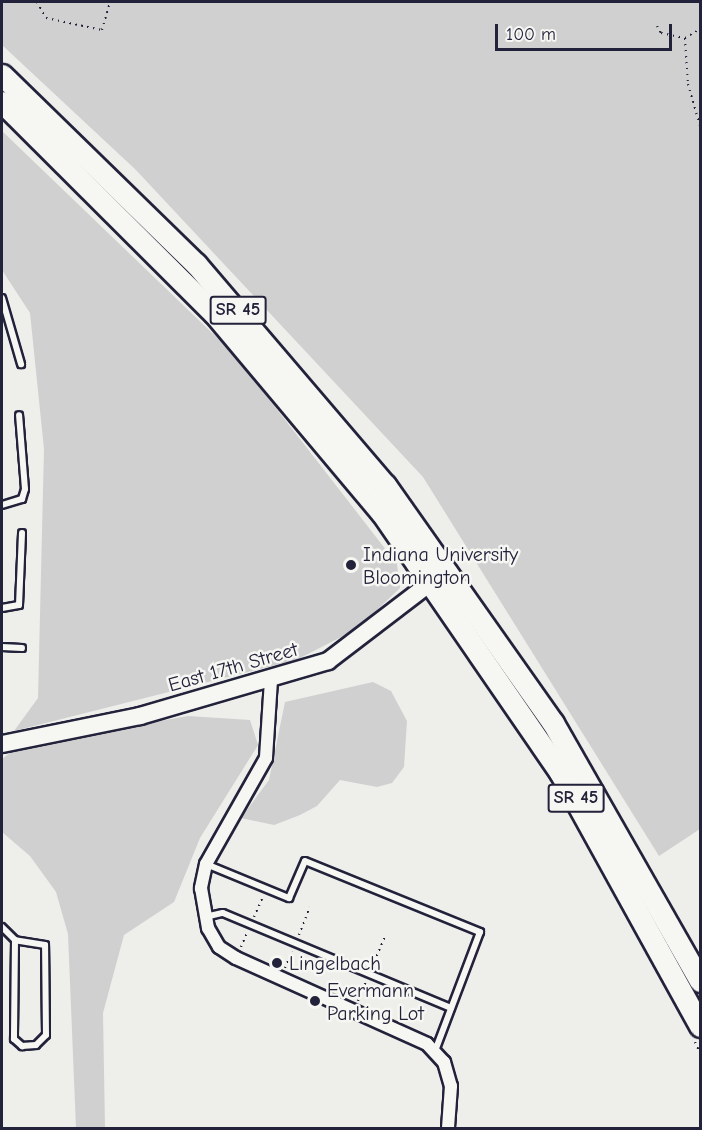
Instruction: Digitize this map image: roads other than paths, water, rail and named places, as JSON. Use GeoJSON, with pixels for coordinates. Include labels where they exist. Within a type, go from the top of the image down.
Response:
{"type":"FeatureCollection","features":[{"type":"Feature","properties":{"kind":"highway","name":"SR 45"},"geometry":{"type":"LineString","coordinates":[[2,75],[125,192],[245,318],[350,441],[440,575],[579,804],[696,1030]]}},
{"type":"Feature","properties":{"kind":"highway","name":"SR 45"},"geometry":{"type":"LineString","coordinates":[[2,102],[120,215],[244,346],[440,575],[567,746],[700,981]]}},
{"type":"Feature","properties":{"kind":"main road","name":"East 17th Street"},"geometry":{"type":"LineString","coordinates":[[2,744],[140,716],[272,680],[346,652],[440,575]]}},
{"type":"Feature","properties":{"kind":"street"},"geometry":{"type":"LineString","coordinates":[[272,680],[266,759],[206,864],[201,888],[205,917],[219,947],[236,958],[403,1029],[434,1052],[451,1086],[448,1128]]}},
{"type":"Feature","properties":{"kind":"lane"},"geometry":{"type":"LineString","coordinates":[[2,298],[21,364]]}},
{"type":"Feature","properties":{"kind":"lane"},"geometry":{"type":"LineString","coordinates":[[2,505],[22,499],[25,489],[20,415]]}},
{"type":"Feature","properties":{"kind":"lane"},"geometry":{"type":"LineString","coordinates":[[2,608],[19,605],[22,532]]}},
{"type":"Feature","properties":{"kind":"lane"},"geometry":{"type":"LineString","coordinates":[[2,647],[22,648]]}},
{"type":"Feature","properties":{"kind":"lane"},"geometry":{"type":"LineString","coordinates":[[206,864],[289,898],[305,861],[480,932],[434,1052]]}},
{"type":"Feature","properties":{"kind":"lane"},"geometry":{"type":"LineString","coordinates":[[205,917],[223,913],[451,1008]]}},
{"type":"Feature","properties":{"kind":"lane"},"geometry":{"type":"LineString","coordinates":[[2,927],[15,940],[45,945],[46,1035],[36,1046],[22,1046],[14,1039],[15,940]]}},
{"type":"Feature","properties":{"kind":"place","name":"Indiana University Bloomington"},"geometry":{"type":"Point","coordinates":[351,565]}},
{"type":"Feature","properties":{"kind":"place","name":"Lingelbach"},"geometry":{"type":"Point","coordinates":[277,963]}},
{"type":"Feature","properties":{"kind":"place","name":"Evermann Parking Lot"},"geometry":{"type":"Point","coordinates":[315,1001]}}]}
